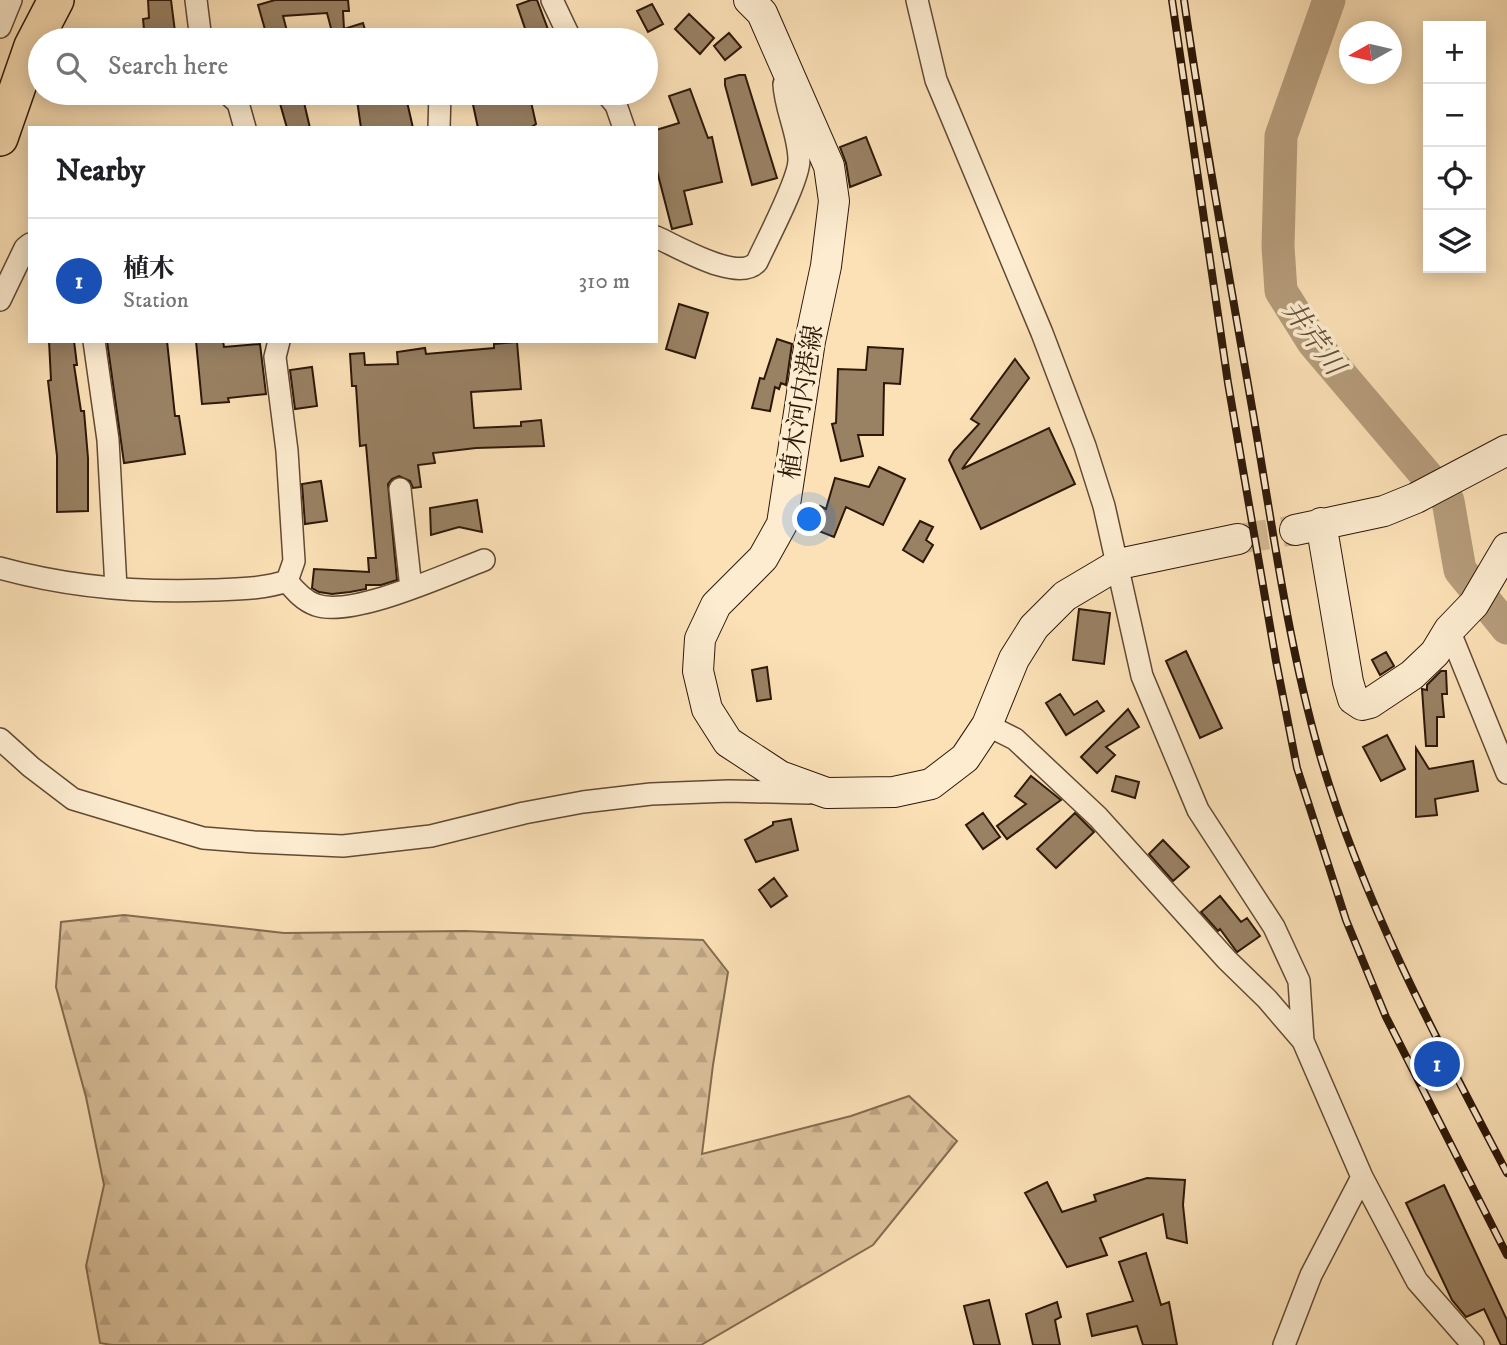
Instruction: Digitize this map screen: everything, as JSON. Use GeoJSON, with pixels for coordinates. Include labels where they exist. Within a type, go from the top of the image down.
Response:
{"type":"FeatureCollection","features":[{"type":"Feature","properties":{"kind":"highway"},"geometry":{"type":"LineString","coordinates":[[42,28],[56,0]]}},
{"type":"Feature","properties":{"kind":"highway"},"geometry":{"type":"LineString","coordinates":[[0,138],[28,58]]}},
{"type":"Feature","properties":{"kind":"main road","name":"植木河内港線"},"geometry":{"type":"LineString","coordinates":[[749,0],[762,13],[830,166],[834,201],[826,266],[810,341],[782,524],[763,558],[716,605],[700,639],[698,671],[707,709],[728,742],[780,776],[827,793],[894,792],[931,784],[965,758],[987,725],[1014,659],[1034,627],[1065,596],[1119,565],[1238,539]]}},
{"type":"Feature","properties":{"kind":"main road"},"geometry":{"type":"LineString","coordinates":[[1507,450],[1416,498],[1384,511],[1308,527],[1337,625],[1353,699],[1362,705],[1370,703],[1412,675],[1435,653],[1448,630],[1474,604],[1507,548]]}},
{"type":"Feature","properties":{"kind":"street"},"geometry":{"type":"LineString","coordinates":[[0,27],[11,0]]}},
{"type":"Feature","properties":{"kind":"street"},"geometry":{"type":"LineString","coordinates":[[196,0],[200,28]]}},
{"type":"Feature","properties":{"kind":"street"},"geometry":{"type":"LineString","coordinates":[[552,0],[565,28]]}},
{"type":"Feature","properties":{"kind":"street"},"geometry":{"type":"LineString","coordinates":[[916,0],[936,80],[1042,333],[1085,446],[1119,565],[1142,676],[1198,810],[1274,928],[1299,981],[1303,1041]]}},
{"type":"Feature","properties":{"kind":"street"},"geometry":{"type":"LineString","coordinates":[[658,238],[716,264],[741,270],[751,268],[757,262],[795,178],[799,160],[785,96],[783,61]]}},
{"type":"Feature","properties":{"kind":"street"},"geometry":{"type":"LineString","coordinates":[[239,105],[244,126]]}},
{"type":"Feature","properties":{"kind":"street"},"geometry":{"type":"LineString","coordinates":[[439,126],[440,105]]}},
{"type":"Feature","properties":{"kind":"street"},"geometry":{"type":"LineString","coordinates":[[616,105],[623,126]]}},
{"type":"Feature","properties":{"kind":"street"},"geometry":{"type":"LineString","coordinates":[[0,300],[28,246]]}},
{"type":"Feature","properties":{"kind":"street"},"geometry":{"type":"LineString","coordinates":[[94,343],[108,440],[116,588]]}},
{"type":"Feature","properties":{"kind":"street"},"geometry":{"type":"LineString","coordinates":[[278,343],[275,357],[287,451],[293,549],[293,561],[287,581]]}},
{"type":"Feature","properties":{"kind":"street"},"geometry":{"type":"LineString","coordinates":[[400,489],[411,588]]}},
{"type":"Feature","properties":{"kind":"street"},"geometry":{"type":"LineString","coordinates":[[287,581],[299,595],[317,606],[336,607],[360,604],[411,588],[484,560]]}},
{"type":"Feature","properties":{"kind":"street"},"geometry":{"type":"LineString","coordinates":[[0,568],[55,580],[173,592],[268,587],[287,581]]}},
{"type":"Feature","properties":{"kind":"street"},"geometry":{"type":"LineString","coordinates":[[1448,630],[1507,773]]}},
{"type":"Feature","properties":{"kind":"street"},"geometry":{"type":"LineString","coordinates":[[987,725],[1015,739],[1098,817],[1303,1041],[1362,1177],[1417,1281],[1473,1345]]}},
{"type":"Feature","properties":{"kind":"street"},"geometry":{"type":"LineString","coordinates":[[0,739],[73,799],[203,838],[254,842],[343,846],[431,836],[524,813],[583,802],[651,794],[729,791],[827,793]]}},
{"type":"Feature","properties":{"kind":"street"},"geometry":{"type":"LineString","coordinates":[[1284,1345],[1311,1275],[1362,1177]]}},
{"type":"Feature","properties":{"kind":"green space"},"geometry":{"type":"Polygon","coordinates":[[[124,915],[284,933],[465,931],[703,940],[728,972],[702,1154],[851,1116],[909,1096],[957,1141],[873,1245],[701,1345],[100,1343],[86,1266],[104,1185],[86,1097],[56,987],[61,922],[124,915]]]}},
{"type":"Feature","properties":{"kind":"building"},"geometry":{"type":"Polygon","coordinates":[[[148,0],[171,0],[174,28],[144,28],[143,19],[149,18],[148,0]]]}},
{"type":"Feature","properties":{"kind":"building"},"geometry":{"type":"Polygon","coordinates":[[[275,0],[348,0],[349,11],[343,11],[344,28],[331,28],[327,13],[283,16],[286,28],[265,28],[258,5],[275,0]]]}},
{"type":"Feature","properties":{"kind":"building"},"geometry":{"type":"Polygon","coordinates":[[[537,0],[548,28],[525,28],[517,5],[537,0]]]}},
{"type":"Feature","properties":{"kind":"building"},"geometry":{"type":"Polygon","coordinates":[[[652,4],[663,24],[656,28],[646,28],[637,11],[652,4]]]}},
{"type":"Feature","properties":{"kind":"building"},"geometry":{"type":"Polygon","coordinates":[[[689,14],[714,38],[700,54],[675,29],[689,14]]]}},
{"type":"Feature","properties":{"kind":"building"},"geometry":{"type":"Polygon","coordinates":[[[363,23],[364,28],[347,28],[363,23]]]}},
{"type":"Feature","properties":{"kind":"building"},"geometry":{"type":"Polygon","coordinates":[[[729,33],[741,47],[725,60],[714,46],[729,33]]]}},
{"type":"Feature","properties":{"kind":"building"},"geometry":{"type":"Polygon","coordinates":[[[745,75],[777,178],[752,185],[725,85],[725,79],[745,75]]]}},
{"type":"Feature","properties":{"kind":"building"},"geometry":{"type":"Polygon","coordinates":[[[690,89],[708,138],[712,137],[722,182],[684,191],[692,224],[672,229],[658,175],[658,129],[679,123],[669,96],[690,89]]]}},
{"type":"Feature","properties":{"kind":"building"},"geometry":{"type":"Polygon","coordinates":[[[280,105],[305,105],[310,126],[286,126],[280,105]]]}},
{"type":"Feature","properties":{"kind":"building"},"geometry":{"type":"Polygon","coordinates":[[[358,105],[408,105],[413,126],[361,126],[358,105]]]}},
{"type":"Feature","properties":{"kind":"building"},"geometry":{"type":"Polygon","coordinates":[[[473,105],[532,105],[536,124],[533,126],[478,126],[473,105]]]}},
{"type":"Feature","properties":{"kind":"building"},"geometry":{"type":"Polygon","coordinates":[[[866,137],[881,175],[850,187],[840,147],[866,137]]]}},
{"type":"Feature","properties":{"kind":"building"},"geometry":{"type":"Polygon","coordinates":[[[679,304],[708,313],[695,358],[666,349],[679,304]]]}},
{"type":"Feature","properties":{"kind":"building"},"geometry":{"type":"Polygon","coordinates":[[[777,339],[792,344],[786,385],[781,383],[779,389],[775,387],[770,411],[752,408],[760,378],[764,379],[777,339]]]}},
{"type":"Feature","properties":{"kind":"building"},"geometry":{"type":"Polygon","coordinates":[[[49,343],[74,343],[77,365],[74,365],[81,411],[84,411],[88,458],[88,511],[57,512],[57,456],[48,381],[51,380],[49,343]]]}},
{"type":"Feature","properties":{"kind":"building"},"geometry":{"type":"Polygon","coordinates":[[[107,343],[167,343],[175,416],[179,416],[185,454],[124,463],[107,343]]]}},
{"type":"Feature","properties":{"kind":"building"},"geometry":{"type":"Polygon","coordinates":[[[196,343],[223,343],[224,347],[260,344],[266,394],[228,398],[229,402],[202,404],[196,343]]]}},
{"type":"Feature","properties":{"kind":"building"},"geometry":{"type":"Polygon","coordinates":[[[517,343],[521,389],[471,392],[474,428],[521,426],[521,422],[541,420],[544,446],[476,448],[433,453],[435,463],[418,465],[421,487],[413,488],[410,481],[399,476],[388,484],[397,580],[381,585],[366,585],[366,589],[332,594],[312,588],[314,569],[369,572],[368,558],[376,558],[366,445],[360,446],[356,386],[352,386],[350,354],[364,353],[365,365],[398,364],[397,352],[425,348],[426,354],[494,348],[494,344],[517,343]]]}},
{"type":"Feature","properties":{"kind":"building"},"geometry":{"type":"Polygon","coordinates":[[[868,347],[903,349],[900,384],[884,383],[883,435],[858,435],[863,456],[841,461],[832,424],[836,423],[838,369],[866,370],[868,347]]]}},
{"type":"Feature","properties":{"kind":"building"},"geometry":{"type":"Polygon","coordinates":[[[1015,359],[1029,378],[962,469],[1049,428],[1075,484],[981,529],[949,460],[979,424],[971,419],[1015,359]]]}},
{"type":"Feature","properties":{"kind":"building"},"geometry":{"type":"Polygon","coordinates":[[[312,367],[317,406],[295,409],[290,370],[312,367]]]}},
{"type":"Feature","properties":{"kind":"building"},"geometry":{"type":"Polygon","coordinates":[[[879,467],[905,479],[883,525],[846,507],[834,537],[811,528],[820,506],[826,509],[835,478],[869,487],[879,467]]]}},
{"type":"Feature","properties":{"kind":"building"},"geometry":{"type":"Polygon","coordinates":[[[321,481],[327,521],[305,524],[302,484],[321,481]]]}},
{"type":"Feature","properties":{"kind":"building"},"geometry":{"type":"Polygon","coordinates":[[[477,500],[482,532],[459,527],[431,535],[430,508],[477,500]]]}},
{"type":"Feature","properties":{"kind":"building"},"geometry":{"type":"Polygon","coordinates":[[[920,521],[933,527],[926,540],[933,545],[923,562],[903,550],[920,521]]]}},
{"type":"Feature","properties":{"kind":"building"},"geometry":{"type":"Polygon","coordinates":[[[1079,609],[1110,613],[1104,664],[1073,660],[1079,609]]]}},
{"type":"Feature","properties":{"kind":"building"},"geometry":{"type":"Polygon","coordinates":[[[1186,651],[1222,728],[1200,738],[1166,661],[1186,651]]]}},
{"type":"Feature","properties":{"kind":"building"},"geometry":{"type":"Polygon","coordinates":[[[1386,652],[1394,666],[1380,675],[1372,660],[1386,652]]]}},
{"type":"Feature","properties":{"kind":"building"},"geometry":{"type":"Polygon","coordinates":[[[767,667],[771,699],[757,701],[752,670],[767,667]]]}},
{"type":"Feature","properties":{"kind":"building"},"geometry":{"type":"Polygon","coordinates":[[[1441,671],[1446,671],[1447,694],[1442,694],[1444,717],[1437,717],[1437,746],[1426,746],[1422,689],[1427,690],[1427,685],[1441,671]]]}},
{"type":"Feature","properties":{"kind":"building"},"geometry":{"type":"Polygon","coordinates":[[[1060,694],[1074,715],[1097,701],[1104,711],[1066,735],[1046,703],[1060,694]]]}},
{"type":"Feature","properties":{"kind":"building"},"geometry":{"type":"Polygon","coordinates":[[[1128,709],[1139,727],[1106,747],[1115,755],[1097,773],[1081,757],[1128,709]]]}},
{"type":"Feature","properties":{"kind":"building"},"geometry":{"type":"Polygon","coordinates":[[[1387,735],[1405,769],[1381,781],[1363,747],[1387,735]]]}},
{"type":"Feature","properties":{"kind":"building"},"geometry":{"type":"Polygon","coordinates":[[[1416,748],[1429,769],[1473,761],[1478,791],[1435,799],[1437,815],[1416,817],[1416,748]]]}},
{"type":"Feature","properties":{"kind":"building"},"geometry":{"type":"Polygon","coordinates":[[[1031,776],[1061,800],[1007,839],[997,826],[1026,804],[1015,796],[1031,776]]]}},
{"type":"Feature","properties":{"kind":"building"},"geometry":{"type":"Polygon","coordinates":[[[1116,776],[1139,782],[1135,798],[1112,791],[1116,776]]]}},
{"type":"Feature","properties":{"kind":"building"},"geometry":{"type":"Polygon","coordinates":[[[983,813],[1000,837],[983,849],[966,825],[983,813]]]}},
{"type":"Feature","properties":{"kind":"building"},"geometry":{"type":"Polygon","coordinates":[[[1075,813],[1094,832],[1056,868],[1037,849],[1075,813]]]}},
{"type":"Feature","properties":{"kind":"building"},"geometry":{"type":"Polygon","coordinates":[[[791,819],[798,850],[756,862],[745,840],[773,825],[773,822],[791,819]]]}},
{"type":"Feature","properties":{"kind":"building"},"geometry":{"type":"Polygon","coordinates":[[[1163,840],[1189,867],[1173,881],[1149,854],[1163,840]]]}},
{"type":"Feature","properties":{"kind":"building"},"geometry":{"type":"Polygon","coordinates":[[[774,878],[787,896],[771,907],[759,890],[774,878]]]}},
{"type":"Feature","properties":{"kind":"building"},"geometry":{"type":"Polygon","coordinates":[[[1220,896],[1241,922],[1247,918],[1260,936],[1237,952],[1220,929],[1218,931],[1201,912],[1220,896]]]}},
{"type":"Feature","properties":{"kind":"building"},"geometry":{"type":"Polygon","coordinates":[[[1147,1178],[1185,1180],[1183,1205],[1187,1243],[1167,1238],[1163,1214],[1100,1238],[1107,1255],[1067,1267],[1025,1193],[1047,1182],[1062,1212],[1096,1201],[1094,1195],[1147,1178]]]}},
{"type":"Feature","properties":{"kind":"building"},"geometry":{"type":"Polygon","coordinates":[[[1444,1185],[1507,1320],[1507,1345],[1501,1345],[1484,1309],[1466,1317],[1452,1300],[1406,1203],[1444,1185]]]}},
{"type":"Feature","properties":{"kind":"building"},"geometry":{"type":"Polygon","coordinates":[[[1146,1253],[1161,1305],[1169,1302],[1177,1345],[1143,1345],[1137,1326],[1092,1336],[1087,1314],[1133,1301],[1119,1262],[1146,1253]]]}},
{"type":"Feature","properties":{"kind":"building"},"geometry":{"type":"Polygon","coordinates":[[[989,1300],[1000,1345],[974,1345],[964,1306],[989,1300]]]}},
{"type":"Feature","properties":{"kind":"building"},"geometry":{"type":"Polygon","coordinates":[[[1057,1302],[1061,1317],[1055,1320],[1060,1345],[1033,1345],[1026,1314],[1057,1302]]]}},
{"type":"Feature","properties":{"kind":"waterway","name":"井芹川"},"geometry":{"type":"LineString","coordinates":[[1329,0],[1281,136],[1278,246],[1281,291],[1313,342],[1448,501],[1460,570],[1507,628]]}},
{"type":"Feature","properties":{"kind":"tunnel"},"geometry":{"type":"LineString","coordinates":[[1238,539],[1295,530]]}},
{"type":"Feature","properties":{"kind":"railway"},"geometry":{"type":"LineString","coordinates":[[1172,0],[1228,383],[1297,768],[1346,920],[1386,1017],[1507,1255]]}},
{"type":"Feature","properties":{"kind":"railway"},"geometry":{"type":"LineString","coordinates":[[1184,0],[1282,586],[1298,670],[1319,752],[1336,807],[1378,914],[1427,1019],[1507,1173]]}},
{"type":"Feature","properties":{"kind":"place","name":"植木"},"geometry":{"type":"Point","coordinates":[1437,1064]}}]}
